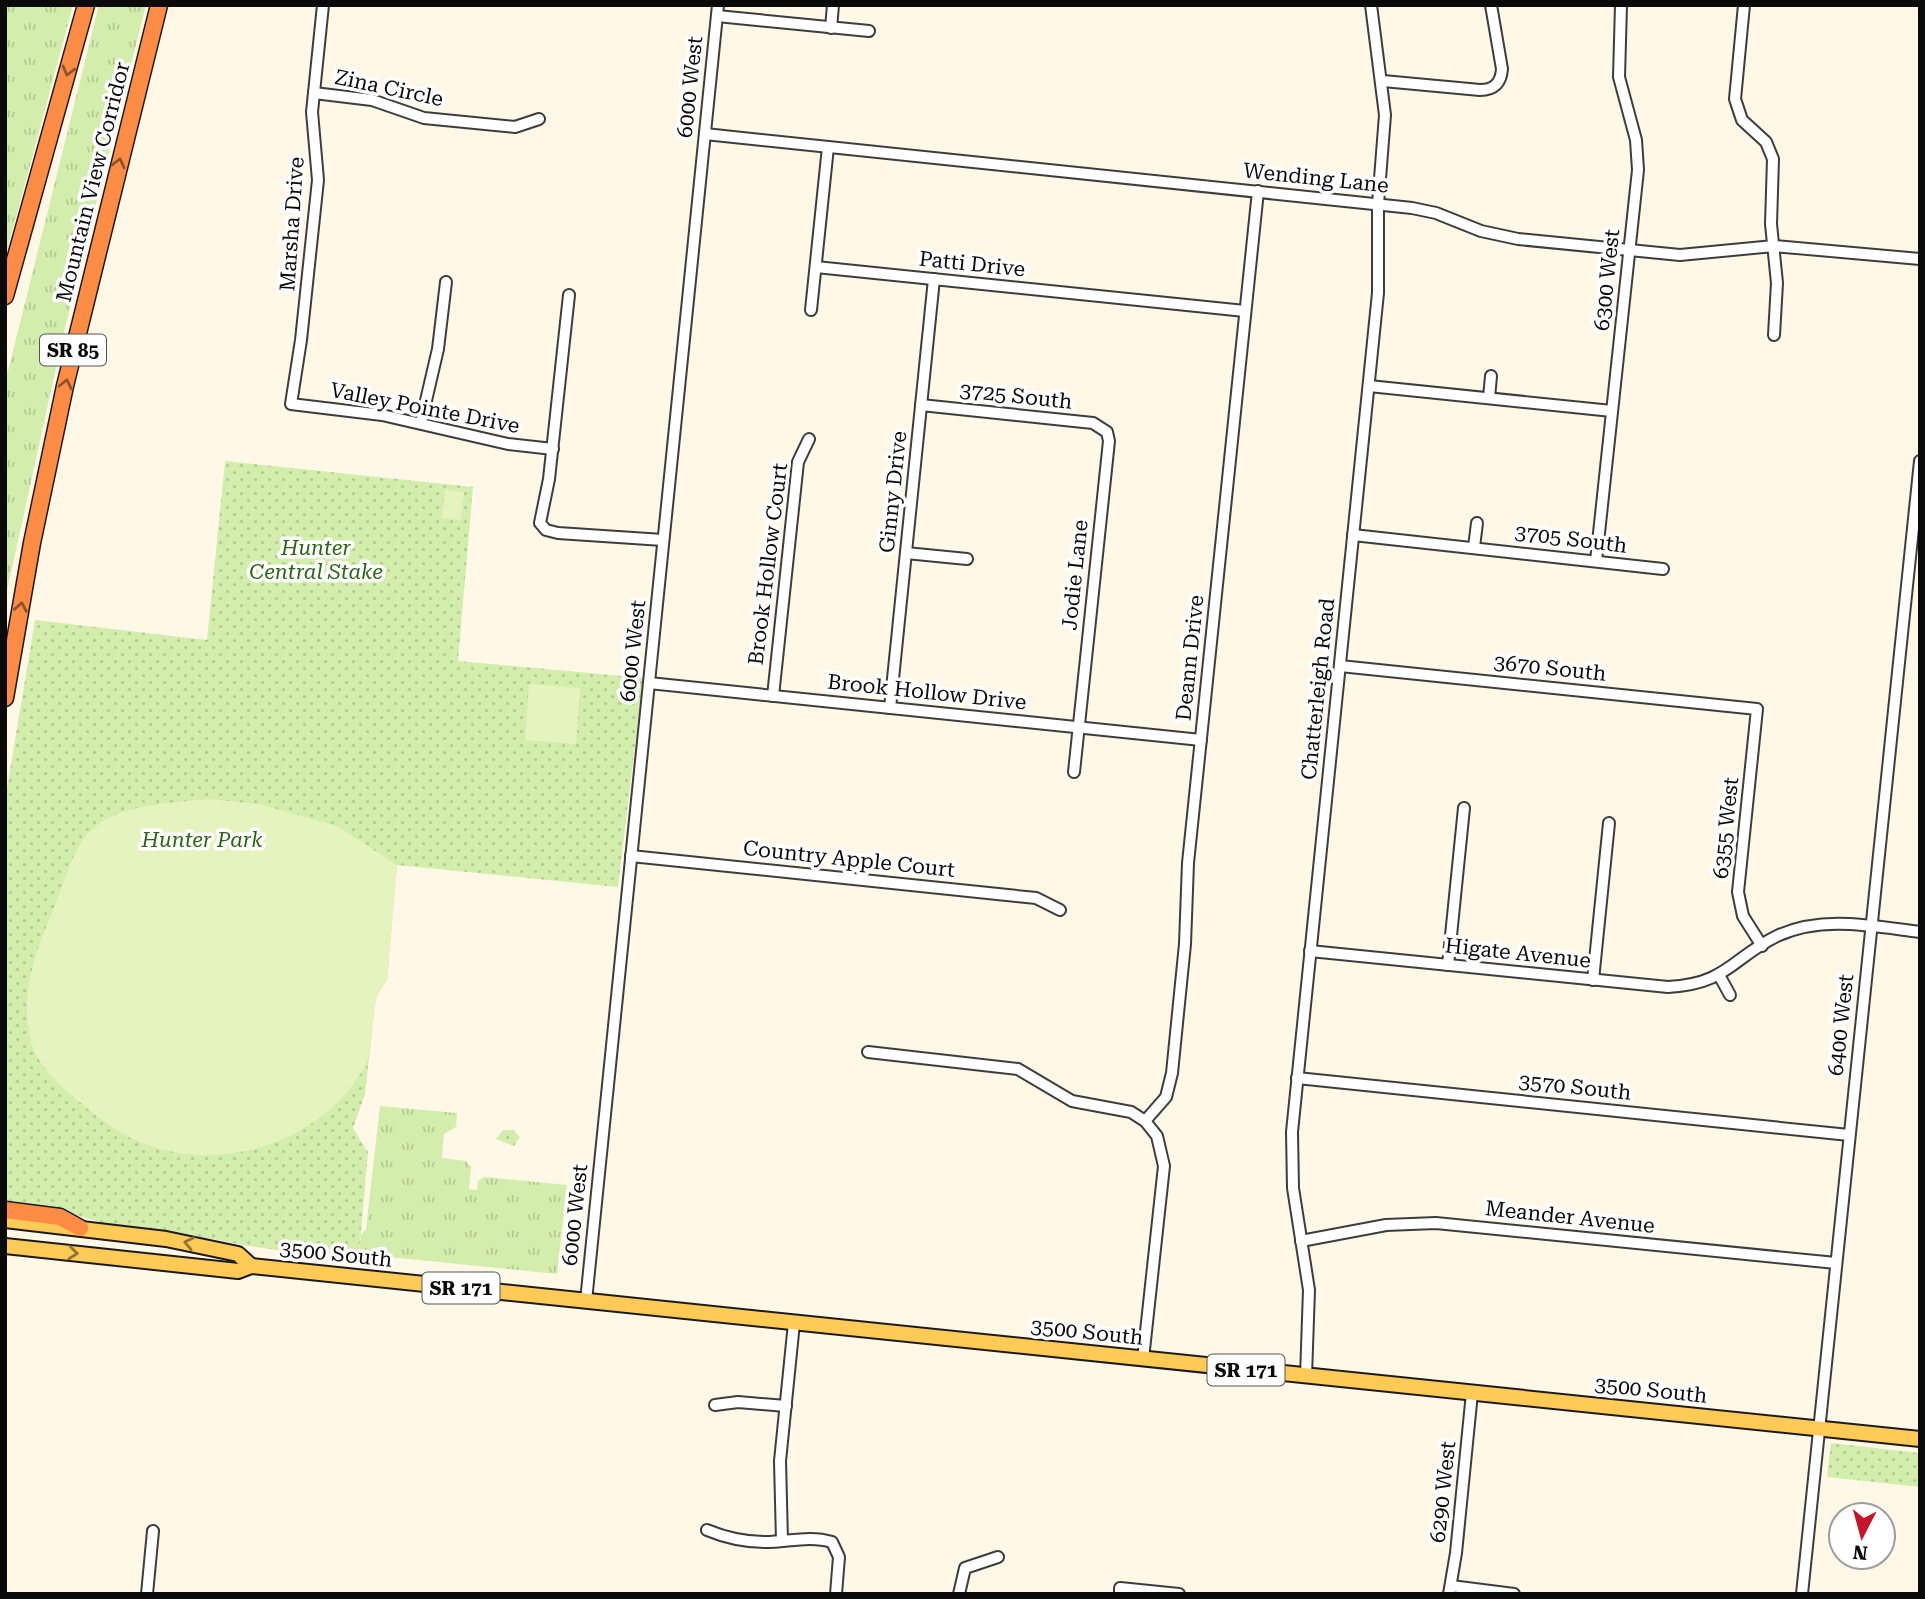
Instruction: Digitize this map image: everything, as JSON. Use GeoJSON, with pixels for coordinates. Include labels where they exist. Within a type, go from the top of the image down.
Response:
{"type":"FeatureCollection","features":[{"type":"Feature","properties":{"kind":"highway"},"geometry":{"type":"LineString","coordinates":[[5,296],[86,5]]}},
{"type":"Feature","properties":{"kind":"highway","name":"Mountain View Corridor"},"geometry":{"type":"LineString","coordinates":[[5,698],[32,543],[71,360],[159,5]]}},
{"type":"Feature","properties":{"kind":"highway"},"geometry":{"type":"LineString","coordinates":[[5,1210],[60,1217],[80,1228]]}},
{"type":"Feature","properties":{"kind":"main road","name":"3500 South"},"geometry":{"type":"LineString","coordinates":[[5,1220],[166,1239],[238,1254],[251,1266]]}},
{"type":"Feature","properties":{"kind":"main road","name":"3500 South"},"geometry":{"type":"LineString","coordinates":[[5,1246],[238,1271],[251,1266],[1920,1439]]}},
{"type":"Feature","properties":{"kind":"street","name":"Marsha Drive"},"geometry":{"type":"LineString","coordinates":[[291,404],[302,340],[319,172],[312,119],[323,5]]}},
{"type":"Feature","properties":{"kind":"street"},"geometry":{"type":"LineString","coordinates":[[831,27],[833,5]]}},
{"type":"Feature","properties":{"kind":"street","name":"Chatterleigh Road"},"geometry":{"type":"LineString","coordinates":[[1306,1376],[1309,1290],[1292,1172],[1297,1078],[1379,281],[1378,204],[1385,125],[1383,81],[1371,5]]}},
{"type":"Feature","properties":{"kind":"street"},"geometry":{"type":"LineString","coordinates":[[1383,81],[1480,90],[1498,84],[1502,75],[1502,63],[1491,5]]}},
{"type":"Feature","properties":{"kind":"street","name":"6300 West"},"geometry":{"type":"LineString","coordinates":[[1596,561],[1638,158],[1619,77],[1621,5]]}},
{"type":"Feature","properties":{"kind":"street"},"geometry":{"type":"LineString","coordinates":[[1744,5],[1735,104],[1742,120],[1766,142],[1773,159],[1771,224],[1777,283],[1773,335]]}},
{"type":"Feature","properties":{"kind":"street"},"geometry":{"type":"LineString","coordinates":[[717,11],[869,31]]}},
{"type":"Feature","properties":{"kind":"street","name":"6000 West"},"geometry":{"type":"LineString","coordinates":[[586,1301],[717,11]]}},
{"type":"Feature","properties":{"kind":"street","name":"Zina Circle"},"geometry":{"type":"LineString","coordinates":[[314,93],[377,101],[424,118],[514,127],[539,119]]}},
{"type":"Feature","properties":{"kind":"street","name":"Wending Lane"},"geometry":{"type":"LineString","coordinates":[[705,134],[1378,204],[1436,213],[1505,237],[1629,250],[1692,254],[1774,246],[1920,259]]}},
{"type":"Feature","properties":{"kind":"street"},"geometry":{"type":"LineString","coordinates":[[811,310],[828,147]]}},
{"type":"Feature","properties":{"kind":"street","name":"Deann Drive"},"geometry":{"type":"LineString","coordinates":[[1145,1121],[1166,1097],[1172,1073],[1201,740],[1258,191]]}},
{"type":"Feature","properties":{"kind":"street","name":"Patti Drive"},"geometry":{"type":"LineString","coordinates":[[816,267],[1245,312]]}},
{"type":"Feature","properties":{"kind":"street","name":"Ginny Drive"},"geometry":{"type":"LineString","coordinates":[[890,708],[934,279]]}},
{"type":"Feature","properties":{"kind":"street"},"geometry":{"type":"LineString","coordinates":[[421,422],[438,349],[446,282]]}},
{"type":"Feature","properties":{"kind":"street"},"geometry":{"type":"LineString","coordinates":[[569,295],[553,449],[540,519],[543,527],[558,533],[592,537],[663,540]]}},
{"type":"Feature","properties":{"kind":"street"},"geometry":{"type":"LineString","coordinates":[[1489,398],[1491,376]]}},
{"type":"Feature","properties":{"kind":"street"},"geometry":{"type":"LineString","coordinates":[[1369,386],[1612,411]]}},
{"type":"Feature","properties":{"kind":"street","name":"Valley Pointe Drive"},"geometry":{"type":"LineString","coordinates":[[291,404],[421,422],[508,444],[553,449]]}},
{"type":"Feature","properties":{"kind":"street","name":"3725 South"},"geometry":{"type":"LineString","coordinates":[[921,405],[1093,423],[1105,429]]}},
{"type":"Feature","properties":{"kind":"street","name":"Jodie Lane"},"geometry":{"type":"LineString","coordinates":[[1074,772],[1109,441],[1105,429]]}},
{"type":"Feature","properties":{"kind":"street","name":"Brook Hollow Court"},"geometry":{"type":"LineString","coordinates":[[773,695],[798,462],[809,439]]}},
{"type":"Feature","properties":{"kind":"street","name":"6400 West"},"geometry":{"type":"LineString","coordinates":[[1802,1594],[1871,926],[1914,565],[1920,461]]}},
{"type":"Feature","properties":{"kind":"street"},"geometry":{"type":"LineString","coordinates":[[1474,547],[1476,523]]}},
{"type":"Feature","properties":{"kind":"street","name":"3705 South"},"geometry":{"type":"LineString","coordinates":[[1353,534],[1663,569]]}},
{"type":"Feature","properties":{"kind":"street"},"geometry":{"type":"LineString","coordinates":[[906,553],[967,559]]}},
{"type":"Feature","properties":{"kind":"street","name":"3670 South"},"geometry":{"type":"LineString","coordinates":[[1340,666],[1757,709]]}},
{"type":"Feature","properties":{"kind":"street","name":"Brook Hollow Drive"},"geometry":{"type":"LineString","coordinates":[[649,683],[1201,740]]}},
{"type":"Feature","properties":{"kind":"street","name":"6355 West"},"geometry":{"type":"LineString","coordinates":[[1757,709],[1738,892],[1743,916],[1762,946]]}},
{"type":"Feature","properties":{"kind":"street"},"geometry":{"type":"LineString","coordinates":[[1448,965],[1464,807]]}},
{"type":"Feature","properties":{"kind":"street"},"geometry":{"type":"LineString","coordinates":[[1592,980],[1609,823]]}},
{"type":"Feature","properties":{"kind":"street","name":"Country Apple Court"},"geometry":{"type":"LineString","coordinates":[[631,856],[1036,898],[1060,910]]}},
{"type":"Feature","properties":{"kind":"street","name":"Higate Avenue"},"geometry":{"type":"LineString","coordinates":[[1310,950],[1668,987],[1697,983],[1719,975],[1788,932],[1817,924],[1871,926],[1920,932]]}},
{"type":"Feature","properties":{"kind":"street"},"geometry":{"type":"LineString","coordinates":[[1719,975],[1730,995]]}},
{"type":"Feature","properties":{"kind":"street"},"geometry":{"type":"LineString","coordinates":[[868,1052],[1018,1069],[1072,1101],[1124,1109],[1145,1121],[1160,1143],[1164,1166],[1143,1359]]}},
{"type":"Feature","properties":{"kind":"street","name":"3570 South"},"geometry":{"type":"LineString","coordinates":[[1297,1078],[1849,1135]]}},
{"type":"Feature","properties":{"kind":"street","name":"Meander Avenue"},"geometry":{"type":"LineString","coordinates":[[1301,1241],[1386,1225],[1436,1223],[1836,1263]]}},
{"type":"Feature","properties":{"kind":"street"},"geometry":{"type":"LineString","coordinates":[[782,1541],[780,1461],[794,1323]]}},
{"type":"Feature","properties":{"kind":"street","name":"6290 West"},"geometry":{"type":"LineString","coordinates":[[1450,1590],[1472,1393]]}},
{"type":"Feature","properties":{"kind":"street"},"geometry":{"type":"LineString","coordinates":[[715,1405],[738,1402],[786,1406]]}},
{"type":"Feature","properties":{"kind":"street"},"geometry":{"type":"LineString","coordinates":[[707,1530],[732,1539],[820,1540],[835,1545],[839,1556],[835,1594]]}},
{"type":"Feature","properties":{"kind":"street"},"geometry":{"type":"LineString","coordinates":[[147,1594],[153,1531]]}},
{"type":"Feature","properties":{"kind":"street"},"geometry":{"type":"LineString","coordinates":[[960,1594],[965,1567],[998,1557]]}},
{"type":"Feature","properties":{"kind":"street"},"geometry":{"type":"LineString","coordinates":[[1450,1590],[1514,1594]]}},
{"type":"Feature","properties":{"kind":"street"},"geometry":{"type":"LineString","coordinates":[[1120,1591],[1179,1594]]}},
{"type":"Feature","properties":{"kind":"green space"},"geometry":{"type":"Polygon","coordinates":[[[5,5],[73,5],[5,258],[5,5]]]}},
{"type":"Feature","properties":{"kind":"green space"},"geometry":{"type":"Polygon","coordinates":[[[99,5],[146,5],[63,336],[5,600],[5,383],[99,5]]]}},
{"type":"Feature","properties":{"kind":"green space","name":"Hunter Park"},"geometry":{"type":"Polygon","coordinates":[[[225,461],[473,487],[458,661],[643,678],[618,887],[397,865],[387,981],[376,994],[365,1094],[353,1128],[368,1152],[359,1254],[314,1255],[175,1232],[107,1224],[72,1214],[5,1207],[5,800],[35,620],[207,640],[225,461]]]}},
{"type":"Feature","properties":{"kind":"green space"},"geometry":{"type":"Polygon","coordinates":[[[445,490],[464,492],[461,520],[442,518],[445,490]]]}},
{"type":"Feature","properties":{"kind":"green space"},"geometry":{"type":"Polygon","coordinates":[[[529,684],[580,688],[576,744],[525,740],[529,684]]]}},
{"type":"Feature","properties":{"kind":"green space"},"geometry":{"type":"Polygon","coordinates":[[[208,799],[259,804],[337,826],[397,865],[387,981],[376,1000],[370,1051],[357,1078],[336,1104],[297,1133],[251,1150],[202,1155],[178,1153],[133,1139],[104,1121],[70,1094],[37,1056],[30,1038],[27,1004],[31,972],[41,941],[72,861],[89,832],[103,821],[136,808],[208,799]]]}},
{"type":"Feature","properties":{"kind":"green space"},"geometry":{"type":"Polygon","coordinates":[[[380,1106],[457,1113],[456,1127],[444,1134],[442,1158],[466,1161],[471,1167],[469,1189],[477,1190],[478,1181],[484,1177],[567,1185],[557,1274],[359,1254],[361,1235],[366,1229],[380,1106]]]}},
{"type":"Feature","properties":{"kind":"green space"},"geometry":{"type":"Polygon","coordinates":[[[503,1130],[513,1130],[520,1137],[514,1146],[496,1139],[503,1130]]]}},
{"type":"Feature","properties":{"kind":"green space"},"geometry":{"type":"Polygon","coordinates":[[[1831,1443],[1920,1453],[1920,1487],[1827,1477],[1831,1443]]]}},
{"type":"Feature","properties":{"kind":"park label","name":"Hunter Central Stake"},"geometry":{"type":"Point","coordinates":[316,560]}}]}
